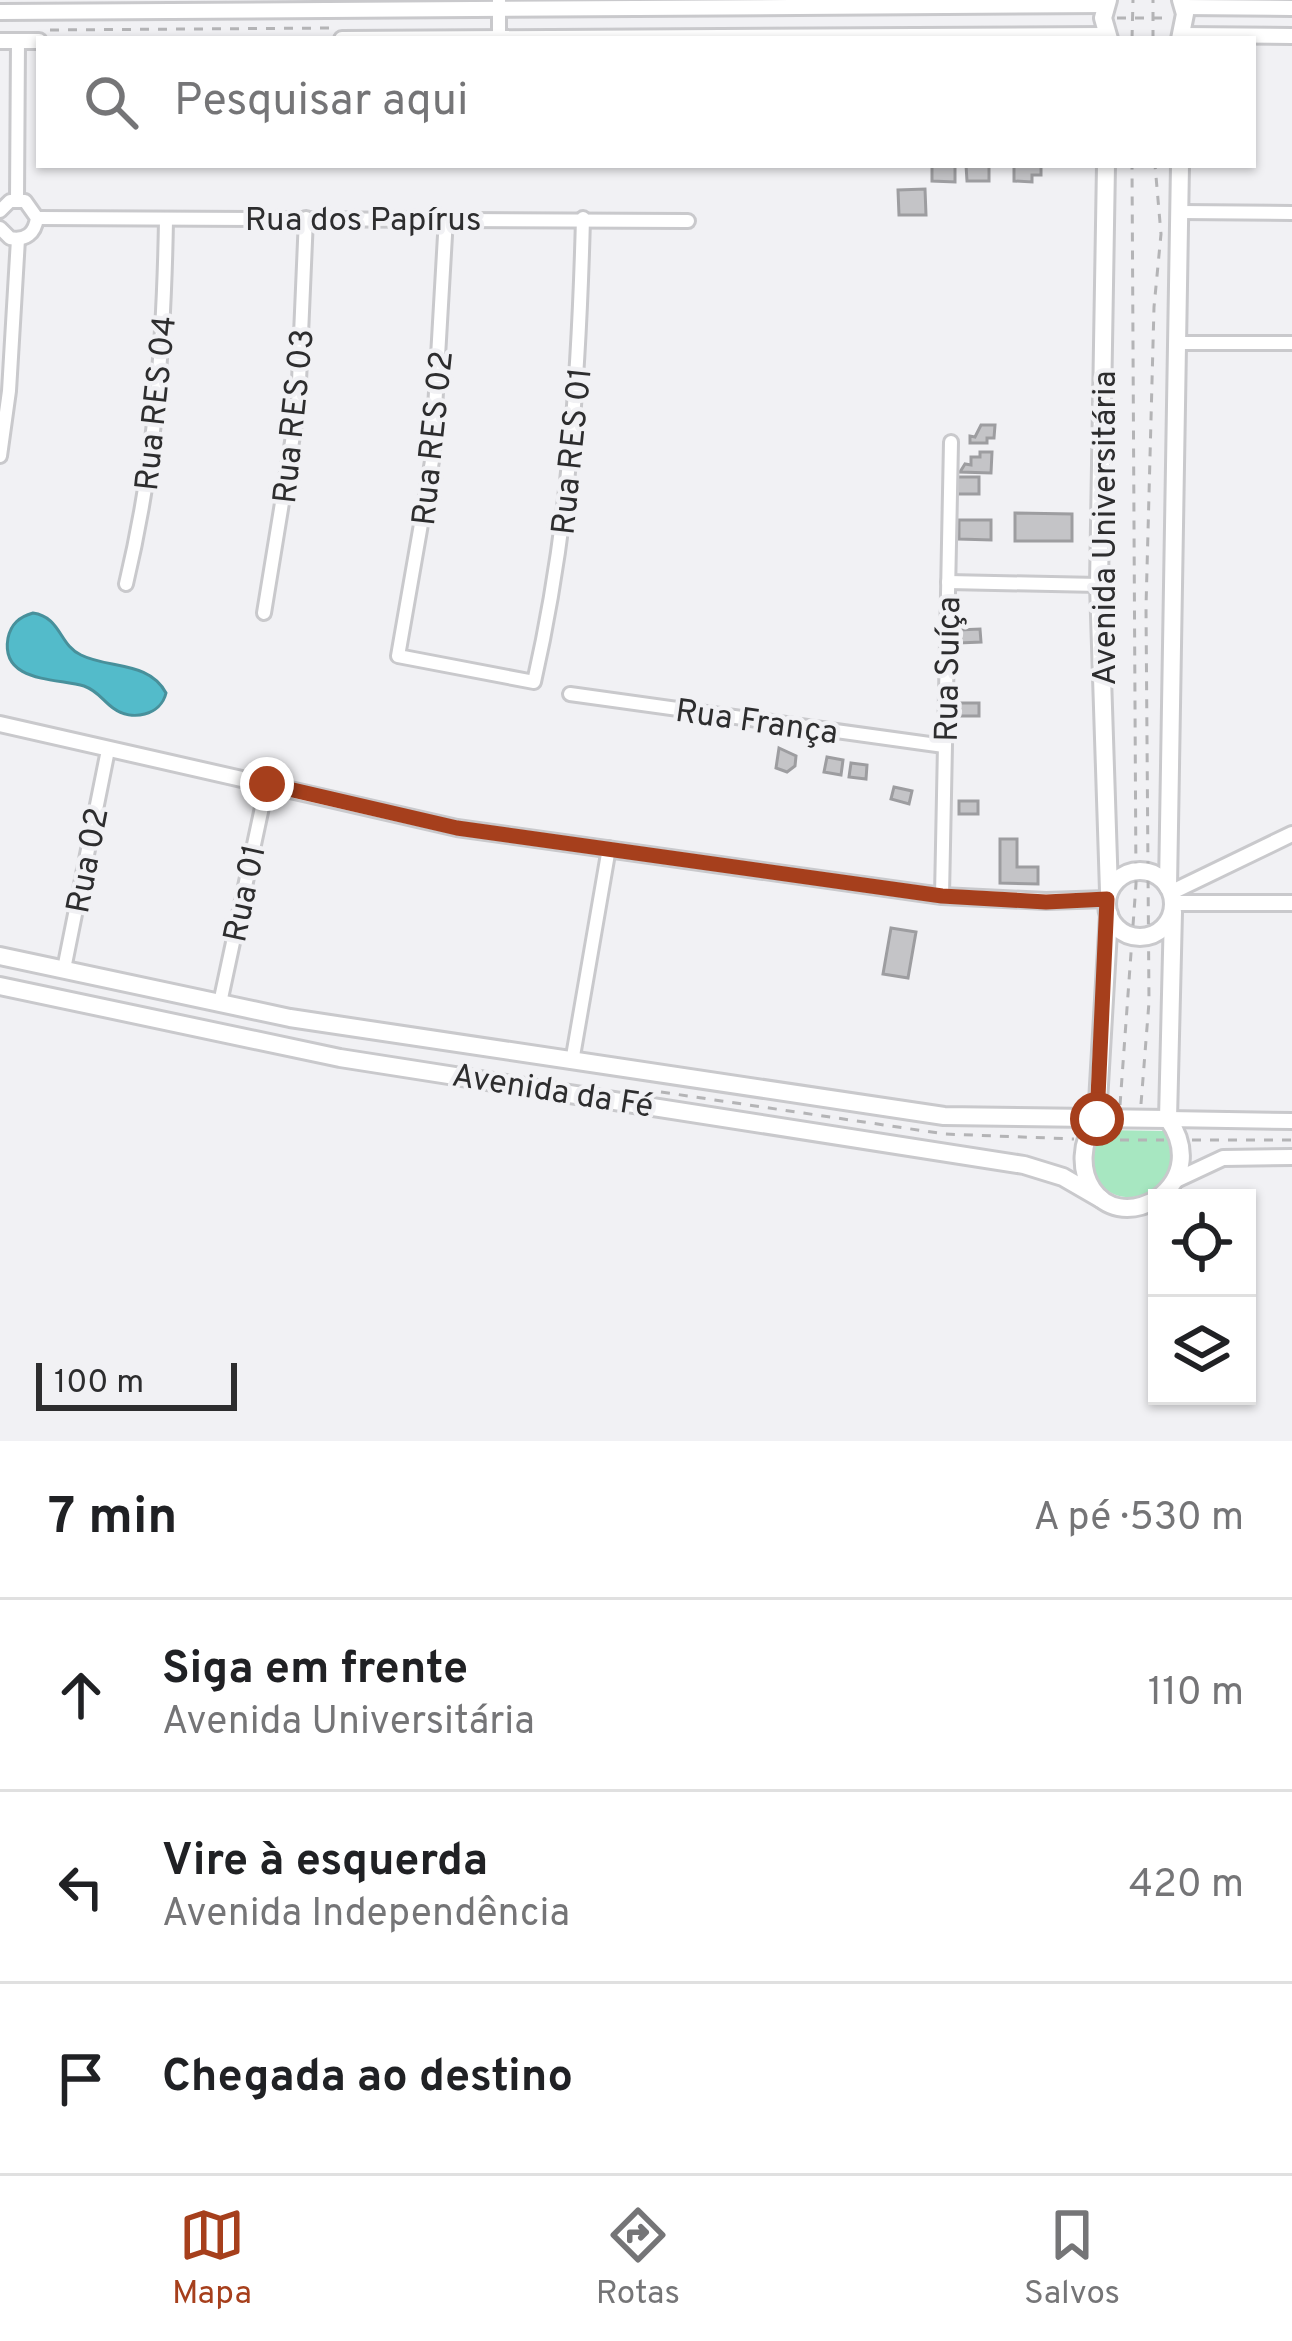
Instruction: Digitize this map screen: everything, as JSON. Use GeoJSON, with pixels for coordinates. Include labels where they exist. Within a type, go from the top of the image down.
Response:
{"type":"FeatureCollection","features":[{"type":"Feature","properties":{"kind":"main road"},"geometry":{"type":"LineString","coordinates":[[1107,2],[1103,18],[1108,36]]}},
{"type":"Feature","properties":{"kind":"main road"},"geometry":{"type":"LineString","coordinates":[[1181,36],[1182,4]]}},
{"type":"Feature","properties":{"kind":"main road","name":"Avenida Universitária"},"geometry":{"type":"LineString","coordinates":[[1101,1199],[1082,1170],[1085,1136],[1097,1119],[1108,902],[1099,585],[1106,168]]}},
{"type":"Feature","properties":{"kind":"main road","name":"Avenida Universitária"},"geometry":{"type":"LineString","coordinates":[[1176,1180],[1182,1150],[1168,1119],[1180,168]]}},
{"type":"Feature","properties":{"kind":"main road"},"geometry":{"type":"LineString","coordinates":[[1142,872],[1172,898],[1163,928],[1142,936],[1118,928],[1108,902],[1124,875],[1142,872]]}},
{"type":"Feature","properties":{"kind":"main road","name":"Avenida da Fé"},"geometry":{"type":"LineString","coordinates":[[0,956],[290,1018],[572,1062],[944,1116],[1097,1119]]}},
{"type":"Feature","properties":{"kind":"main road","name":"Avenida da Fé"},"geometry":{"type":"LineString","coordinates":[[0,986],[340,1058],[1024,1165],[1063,1177],[1101,1199]]}},
{"type":"Feature","properties":{"kind":"main road"},"geometry":{"type":"LineString","coordinates":[[1097,1119],[1168,1119]]}},
{"type":"Feature","properties":{"kind":"main road"},"geometry":{"type":"LineString","coordinates":[[1166,1189],[1176,1180]]}},
{"type":"Feature","properties":{"kind":"main road"},"geometry":{"type":"LineString","coordinates":[[1101,1199],[1133,1207],[1148,1201]]}},
{"type":"Feature","properties":{"kind":"street"},"geometry":{"type":"LineString","coordinates":[[0,12],[322,5],[1107,2]]}},
{"type":"Feature","properties":{"kind":"street"},"geometry":{"type":"LineString","coordinates":[[1182,4],[1292,8]]}},
{"type":"Feature","properties":{"kind":"street"},"geometry":{"type":"LineString","coordinates":[[499,5],[499,36]]}},
{"type":"Feature","properties":{"kind":"street"},"geometry":{"type":"LineString","coordinates":[[1256,36],[1292,36]]}},
{"type":"Feature","properties":{"kind":"street"},"geometry":{"type":"LineString","coordinates":[[0,41],[36,41]]}},
{"type":"Feature","properties":{"kind":"street"},"geometry":{"type":"LineString","coordinates":[[17,200],[18,41]]}},
{"type":"Feature","properties":{"kind":"street"},"geometry":{"type":"LineString","coordinates":[[0,211],[17,200]]}},
{"type":"Feature","properties":{"kind":"street"},"geometry":{"type":"LineString","coordinates":[[17,200],[31,205],[38,218],[32,233],[18,239]]}},
{"type":"Feature","properties":{"kind":"street"},"geometry":{"type":"LineString","coordinates":[[1180,212],[1292,213]]}},
{"type":"Feature","properties":{"kind":"street","name":"Rua dos Papírus"},"geometry":{"type":"LineString","coordinates":[[38,218],[688,220]]}},
{"type":"Feature","properties":{"kind":"street","name":"Rua RES 03"},"geometry":{"type":"LineString","coordinates":[[264,613],[298,405],[306,218]]}},
{"type":"Feature","properties":{"kind":"street","name":"Rua RES 02"},"geometry":{"type":"LineString","coordinates":[[446,218],[432,460],[398,656],[534,682]]}},
{"type":"Feature","properties":{"kind":"street","name":"Rua RES 01"},"geometry":{"type":"LineString","coordinates":[[534,682],[570,476],[579,380],[584,218]]}},
{"type":"Feature","properties":{"kind":"street","name":"Rua RES 04"},"geometry":{"type":"LineString","coordinates":[[126,584],[158,406],[166,220]]}},
{"type":"Feature","properties":{"kind":"street"},"geometry":{"type":"LineString","coordinates":[[0,229],[18,239]]}},
{"type":"Feature","properties":{"kind":"street"},"geometry":{"type":"LineString","coordinates":[[0,456],[18,239]]}},
{"type":"Feature","properties":{"kind":"street"},"geometry":{"type":"LineString","coordinates":[[1178,343],[1292,343]]}},
{"type":"Feature","properties":{"kind":"street","name":"Rua Suíça"},"geometry":{"type":"LineString","coordinates":[[942,896],[951,442]]}},
{"type":"Feature","properties":{"kind":"street"},"geometry":{"type":"LineString","coordinates":[[947,582],[1099,585]]}},
{"type":"Feature","properties":{"kind":"street","name":"Rua França"},"geometry":{"type":"LineString","coordinates":[[570,694],[944,746]]}},
{"type":"Feature","properties":{"kind":"street"},"geometry":{"type":"LineString","coordinates":[[0,724],[457,828],[942,896],[1108,902]]}},
{"type":"Feature","properties":{"kind":"street","name":"Rua 02"},"geometry":{"type":"LineString","coordinates":[[64,969],[108,750]]}},
{"type":"Feature","properties":{"kind":"street","name":"Rua 01"},"geometry":{"type":"LineString","coordinates":[[220,1003],[267,784]]}},
{"type":"Feature","properties":{"kind":"street"},"geometry":{"type":"LineString","coordinates":[[1172,898],[1292,834]]}},
{"type":"Feature","properties":{"kind":"street"},"geometry":{"type":"LineString","coordinates":[[572,1062],[610,848]]}},
{"type":"Feature","properties":{"kind":"street"},"geometry":{"type":"LineString","coordinates":[[1172,898],[1292,903]]}},
{"type":"Feature","properties":{"kind":"street"},"geometry":{"type":"LineString","coordinates":[[1168,1119],[1292,1120]]}},
{"type":"Feature","properties":{"kind":"street"},"geometry":{"type":"LineString","coordinates":[[1176,1180],[1223,1158],[1292,1157]]}},
{"type":"Feature","properties":{"kind":"path"},"geometry":{"type":"LineString","coordinates":[[1132,36],[1133,0]]}},
{"type":"Feature","properties":{"kind":"path"},"geometry":{"type":"LineString","coordinates":[[1153,36],[1154,0]]}},
{"type":"Feature","properties":{"kind":"path"},"geometry":{"type":"LineString","coordinates":[[1119,1118],[1142,936],[1132,168]]}},
{"type":"Feature","properties":{"kind":"path"},"geometry":{"type":"LineString","coordinates":[[1140,1119],[1146,584],[1154,308],[1161,234],[1156,168]]}},
{"type":"Feature","properties":{"kind":"green space"},"geometry":{"type":"Polygon","coordinates":[[[1100,1130],[1166,1131],[1172,1151],[1170,1169],[1148,1193],[1116,1195],[1101,1185],[1090,1166],[1094,1135],[1100,1130]]]}},
{"type":"Feature","properties":{"kind":"water"},"geometry":{"type":"Polygon","coordinates":[[[33,613],[55,625],[81,655],[149,676],[166,693],[163,701],[145,714],[129,715],[84,686],[21,671],[8,653],[8,638],[16,622],[33,613]]]}},
{"type":"Feature","properties":{"kind":"building"},"geometry":{"type":"Polygon","coordinates":[[[932,168],[955,168],[955,182],[932,181],[932,168]]]}},
{"type":"Feature","properties":{"kind":"building"},"geometry":{"type":"Polygon","coordinates":[[[966,168],[989,168],[989,181],[967,181],[966,168]]]}},
{"type":"Feature","properties":{"kind":"building"},"geometry":{"type":"Polygon","coordinates":[[[1014,168],[1041,168],[1041,175],[1032,175],[1032,182],[1014,181],[1014,168]]]}},
{"type":"Feature","properties":{"kind":"building"},"geometry":{"type":"Polygon","coordinates":[[[925,189],[926,215],[899,215],[898,190],[925,189]]]}},
{"type":"Feature","properties":{"kind":"building"},"geometry":{"type":"Polygon","coordinates":[[[981,425],[995,425],[994,438],[970,443],[970,436],[975,437],[981,425]]]}},
{"type":"Feature","properties":{"kind":"building"},"geometry":{"type":"Polygon","coordinates":[[[980,452],[992,452],[991,473],[960,472],[965,464],[971,465],[971,457],[980,457],[980,452]]]}},
{"type":"Feature","properties":{"kind":"building"},"geometry":{"type":"Polygon","coordinates":[[[954,477],[979,477],[979,494],[954,494],[954,477]]]}},
{"type":"Feature","properties":{"kind":"building"},"geometry":{"type":"Polygon","coordinates":[[[1015,513],[1072,514],[1072,541],[1015,541],[1015,513]]]}},
{"type":"Feature","properties":{"kind":"building"},"geometry":{"type":"Polygon","coordinates":[[[959,520],[991,520],[991,540],[959,539],[959,520]]]}},
{"type":"Feature","properties":{"kind":"building"},"geometry":{"type":"Polygon","coordinates":[[[980,629],[981,642],[959,643],[958,630],[980,629]]]}},
{"type":"Feature","properties":{"kind":"building"},"geometry":{"type":"Polygon","coordinates":[[[960,703],[979,703],[979,716],[960,716],[960,703]]]}},
{"type":"Feature","properties":{"kind":"building"},"geometry":{"type":"Polygon","coordinates":[[[779,748],[796,756],[795,766],[787,772],[776,768],[779,748]]]}},
{"type":"Feature","properties":{"kind":"building"},"geometry":{"type":"Polygon","coordinates":[[[827,757],[843,760],[841,775],[824,772],[827,757]]]}},
{"type":"Feature","properties":{"kind":"building"},"geometry":{"type":"Polygon","coordinates":[[[851,763],[867,765],[866,779],[849,777],[851,763]]]}},
{"type":"Feature","properties":{"kind":"building"},"geometry":{"type":"Polygon","coordinates":[[[894,787],[912,791],[909,804],[891,799],[894,787]]]}},
{"type":"Feature","properties":{"kind":"building"},"geometry":{"type":"Polygon","coordinates":[[[959,801],[978,801],[978,814],[959,814],[959,801]]]}},
{"type":"Feature","properties":{"kind":"building"},"geometry":{"type":"Polygon","coordinates":[[[1000,839],[1017,839],[1017,867],[1038,867],[1038,884],[1000,883],[1000,839]]]}},
{"type":"Feature","properties":{"kind":"building"},"geometry":{"type":"Polygon","coordinates":[[[891,928],[916,932],[908,978],[883,974],[891,928]]]}},
{"type":"Feature","properties":{"kind":"route"},"geometry":{"type":"LineString","coordinates":[[267,784],[457,828],[942,896],[1046,902],[1107,899],[1097,1119]]}}]}
